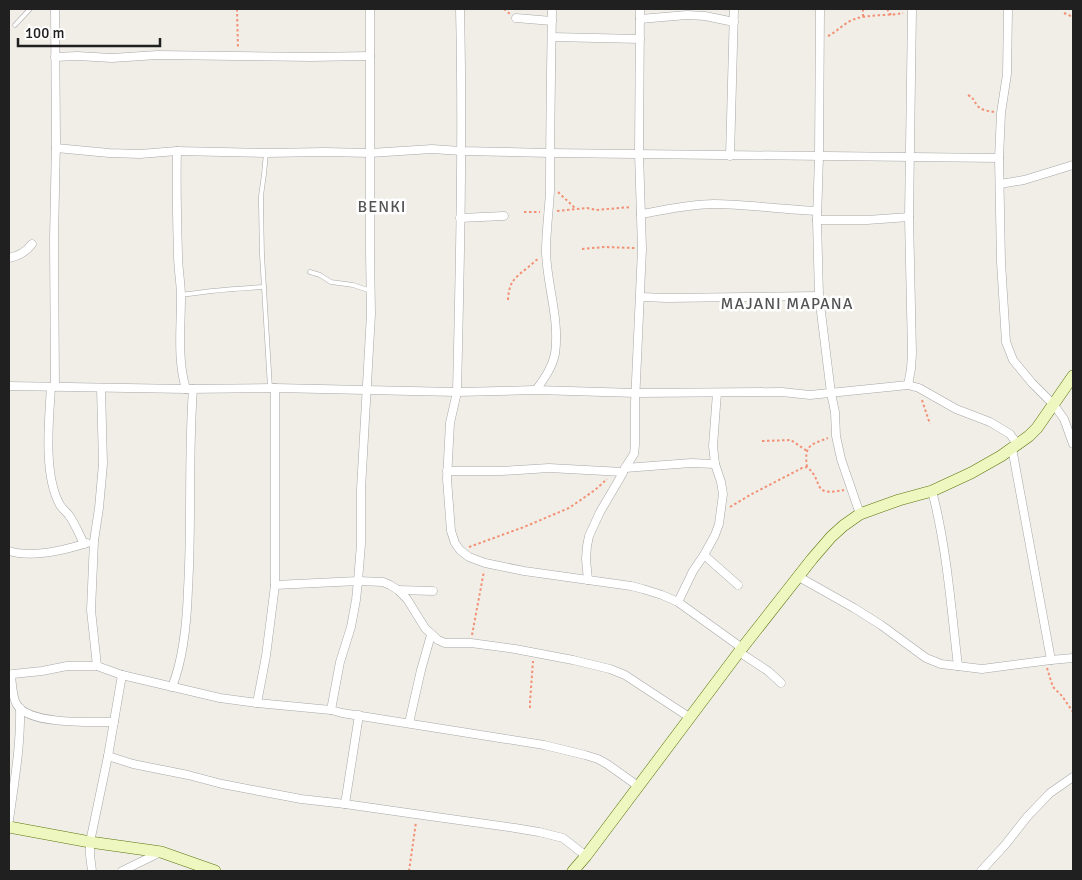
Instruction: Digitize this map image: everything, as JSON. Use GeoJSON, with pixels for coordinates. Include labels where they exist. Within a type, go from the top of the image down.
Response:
{"type":"FeatureCollection","features":[{"type":"Feature","properties":{"kind":"main road"},"geometry":{"type":"LineString","coordinates":[[573,871],[689,717],[812,559],[832,537],[860,514],[932,491],[971,473],[1001,456],[1037,428],[1073,376]]}},
{"type":"Feature","properties":{"kind":"main road"},"geometry":{"type":"LineString","coordinates":[[9,827],[90,842],[161,852],[215,871]]}},
{"type":"Feature","properties":{"kind":"street"},"geometry":{"type":"LineString","coordinates":[[55,9],[56,148],[53,387],[49,419],[48,452],[51,480],[60,505],[68,514],[84,544]]}},
{"type":"Feature","properties":{"kind":"street"},"geometry":{"type":"LineString","coordinates":[[331,710],[340,662],[350,627],[358,582],[361,544],[361,480],[371,314],[370,9]]}},
{"type":"Feature","properties":{"kind":"street"},"geometry":{"type":"LineString","coordinates":[[460,9],[461,151],[457,392],[450,423],[447,471],[451,531],[455,543],[469,557],[485,563],[643,589],[662,595],[678,602],[781,683]]}},
{"type":"Feature","properties":{"kind":"street"},"geometry":{"type":"LineString","coordinates":[[536,390],[550,369],[556,340],[546,254],[550,183],[552,9]]}},
{"type":"Feature","properties":{"kind":"street"},"geometry":{"type":"LineString","coordinates":[[588,580],[586,559],[589,536],[622,470],[634,454],[636,440],[636,392],[642,249],[639,154],[640,9]]}},
{"type":"Feature","properties":{"kind":"street"},"geometry":{"type":"LineString","coordinates":[[730,156],[734,9]]}},
{"type":"Feature","properties":{"kind":"street"},"geometry":{"type":"LineString","coordinates":[[820,9],[817,216],[819,296],[830,393],[835,412],[836,436],[841,459],[860,514]]}},
{"type":"Feature","properties":{"kind":"street"},"geometry":{"type":"LineString","coordinates":[[1008,9],[1007,74],[1001,113],[999,158],[1001,262],[1006,342],[1013,360],[1032,383],[1054,404],[1064,420],[1073,444]]}},
{"type":"Feature","properties":{"kind":"street"},"geometry":{"type":"LineString","coordinates":[[908,385],[912,353],[909,217],[912,10]]}},
{"type":"Feature","properties":{"kind":"street"},"geometry":{"type":"LineString","coordinates":[[640,19],[687,15],[706,16],[734,22]]}},
{"type":"Feature","properties":{"kind":"street"},"geometry":{"type":"LineString","coordinates":[[516,18],[552,21]]}},
{"type":"Feature","properties":{"kind":"street"},"geometry":{"type":"LineString","coordinates":[[552,37],[640,39]]}},
{"type":"Feature","properties":{"kind":"street"},"geometry":{"type":"LineString","coordinates":[[55,57],[112,58],[157,55],[370,56]]}},
{"type":"Feature","properties":{"kind":"street"},"geometry":{"type":"LineString","coordinates":[[56,148],[140,154],[177,151],[370,153],[432,149],[730,156],[999,158]]}},
{"type":"Feature","properties":{"kind":"street"},"geometry":{"type":"LineString","coordinates":[[172,687],[179,665],[188,606],[191,554],[190,389],[183,379],[181,357],[181,295],[176,193],[177,151]]}},
{"type":"Feature","properties":{"kind":"street"},"geometry":{"type":"LineString","coordinates":[[1000,184],[1024,180],[1073,165]]}},
{"type":"Feature","properties":{"kind":"street"},"geometry":{"type":"LineString","coordinates":[[641,210],[712,204],[867,220],[909,217]]}},
{"type":"Feature","properties":{"kind":"street"},"geometry":{"type":"LineString","coordinates":[[460,218],[504,216]]}},
{"type":"Feature","properties":{"kind":"street"},"geometry":{"type":"LineString","coordinates":[[9,258],[18,256],[28,250],[32,244]]}},
{"type":"Feature","properties":{"kind":"street"},"geometry":{"type":"LineString","coordinates":[[641,297],[819,296]]}},
{"type":"Feature","properties":{"kind":"street"},"geometry":{"type":"LineString","coordinates":[[9,386],[190,389],[272,388],[457,392],[536,390],[717,393],[782,392],[810,395],[908,385],[919,388],[956,409],[990,422],[1010,434],[1014,446],[1048,660]]}},
{"type":"Feature","properties":{"kind":"street"},"geometry":{"type":"LineString","coordinates":[[97,666],[91,610],[94,541],[103,464],[101,388]]}},
{"type":"Feature","properties":{"kind":"street"},"geometry":{"type":"LineString","coordinates":[[257,703],[266,656],[275,585],[272,388]]}},
{"type":"Feature","properties":{"kind":"street"},"geometry":{"type":"LineString","coordinates":[[678,602],[693,571],[715,535],[719,524],[723,494],[715,464],[713,446],[717,393]]}},
{"type":"Feature","properties":{"kind":"street"},"geometry":{"type":"LineString","coordinates":[[447,471],[502,471],[550,468],[622,470],[691,463],[715,464]]}},
{"type":"Feature","properties":{"kind":"street"},"geometry":{"type":"LineString","coordinates":[[932,491],[937,510],[948,579],[958,666]]}},
{"type":"Feature","properties":{"kind":"street"},"geometry":{"type":"LineString","coordinates":[[9,551],[21,554],[37,553],[67,549],[94,541]]}},
{"type":"Feature","properties":{"kind":"street"},"geometry":{"type":"LineString","coordinates":[[704,555],[738,585]]}},
{"type":"Feature","properties":{"kind":"street"},"geometry":{"type":"LineString","coordinates":[[799,577],[874,621],[926,658],[941,664],[982,669],[1073,658]]}},
{"type":"Feature","properties":{"kind":"street"},"geometry":{"type":"LineString","coordinates":[[275,585],[383,582],[398,590],[407,599],[425,628],[438,640],[445,643],[471,643],[590,663],[625,675],[689,717]]}},
{"type":"Feature","properties":{"kind":"street"},"geometry":{"type":"LineString","coordinates":[[398,590],[433,591]]}},
{"type":"Feature","properties":{"kind":"street"},"geometry":{"type":"LineString","coordinates":[[409,723],[431,634]]}},
{"type":"Feature","properties":{"kind":"street"},"geometry":{"type":"LineString","coordinates":[[9,665],[17,704],[27,714],[75,722],[114,722]]}},
{"type":"Feature","properties":{"kind":"street"},"geometry":{"type":"LineString","coordinates":[[11,675],[67,666],[97,666],[122,675],[220,698],[331,710],[544,745],[598,759],[638,786]]}},
{"type":"Feature","properties":{"kind":"street"},"geometry":{"type":"LineString","coordinates":[[92,871],[90,842],[122,675]]}},
{"type":"Feature","properties":{"kind":"street"},"geometry":{"type":"LineString","coordinates":[[9,820],[16,775],[20,708]]}},
{"type":"Feature","properties":{"kind":"street"},"geometry":{"type":"LineString","coordinates":[[345,804],[359,715]]}},
{"type":"Feature","properties":{"kind":"street"},"geometry":{"type":"LineString","coordinates":[[108,756],[133,764],[300,799],[515,828],[563,838],[586,856]]}},
{"type":"Feature","properties":{"kind":"street"},"geometry":{"type":"LineString","coordinates":[[981,871],[1050,793],[1073,777]]}},
{"type":"Feature","properties":{"kind":"street"},"geometry":{"type":"LineString","coordinates":[[122,871],[161,852]]}},
{"type":"Feature","properties":{"kind":"lane"},"geometry":{"type":"LineString","coordinates":[[15,25],[30,9]]}},
{"type":"Feature","properties":{"kind":"lane"},"geometry":{"type":"LineString","coordinates":[[266,153],[261,196],[264,286],[272,388]]}},
{"type":"Feature","properties":{"kind":"lane"},"geometry":{"type":"LineString","coordinates":[[310,272],[320,275],[331,282],[353,285],[371,291]]}},
{"type":"Feature","properties":{"kind":"lane"},"geometry":{"type":"LineString","coordinates":[[181,295],[264,286]]}},
{"type":"Feature","properties":{"kind":"path"},"geometry":{"type":"LineString","coordinates":[[237,9],[238,56]]}},
{"type":"Feature","properties":{"kind":"path"},"geometry":{"type":"LineString","coordinates":[[863,9],[863,17]]}},
{"type":"Feature","properties":{"kind":"path"},"geometry":{"type":"LineString","coordinates":[[887,9],[891,15]]}},
{"type":"Feature","properties":{"kind":"path"},"geometry":{"type":"LineString","coordinates":[[819,39],[831,35],[857,18],[891,15],[912,10]]}},
{"type":"Feature","properties":{"kind":"path"},"geometry":{"type":"LineString","coordinates":[[1064,13],[1073,17]]}},
{"type":"Feature","properties":{"kind":"path"},"geometry":{"type":"LineString","coordinates":[[968,95],[972,96],[981,108],[1001,113]]}},
{"type":"Feature","properties":{"kind":"path"},"geometry":{"type":"LineString","coordinates":[[550,183],[576,209]]}},
{"type":"Feature","properties":{"kind":"path"},"geometry":{"type":"LineString","coordinates":[[524,212],[549,212],[587,208],[596,210],[641,210]]}},
{"type":"Feature","properties":{"kind":"path"},"geometry":{"type":"LineString","coordinates":[[582,249],[604,247],[642,249]]}},
{"type":"Feature","properties":{"kind":"path"},"geometry":{"type":"LineString","coordinates":[[508,300],[510,285],[517,275],[546,254]]}},
{"type":"Feature","properties":{"kind":"path"},"geometry":{"type":"LineString","coordinates":[[919,388],[930,424]]}},
{"type":"Feature","properties":{"kind":"path"},"geometry":{"type":"LineString","coordinates":[[836,436],[813,443],[807,451],[807,467],[811,470],[823,491],[830,493],[851,489]]}},
{"type":"Feature","properties":{"kind":"path"},"geometry":{"type":"LineString","coordinates":[[762,441],[791,440],[807,451]]}},
{"type":"Feature","properties":{"kind":"path"},"geometry":{"type":"LineString","coordinates":[[721,511],[796,470],[807,467]]}},
{"type":"Feature","properties":{"kind":"path"},"geometry":{"type":"LineString","coordinates":[[460,550],[524,527],[568,508],[622,470]]}},
{"type":"Feature","properties":{"kind":"path"},"geometry":{"type":"LineString","coordinates":[[471,643],[485,563]]}},
{"type":"Feature","properties":{"kind":"path"},"geometry":{"type":"LineString","coordinates":[[530,708],[533,653]]}},
{"type":"Feature","properties":{"kind":"path"},"geometry":{"type":"LineString","coordinates":[[1048,660],[1050,681],[1073,712]]}},
{"type":"Feature","properties":{"kind":"path"},"geometry":{"type":"LineString","coordinates":[[409,871],[416,827],[415,814]]}},
{"type":"Feature","properties":{"kind":"district","name":"BENKI"},"geometry":{"type":"Point","coordinates":[382,207]}},
{"type":"Feature","properties":{"kind":"district","name":"MAJANI MAPANA"},"geometry":{"type":"Point","coordinates":[787,304]}}]}
